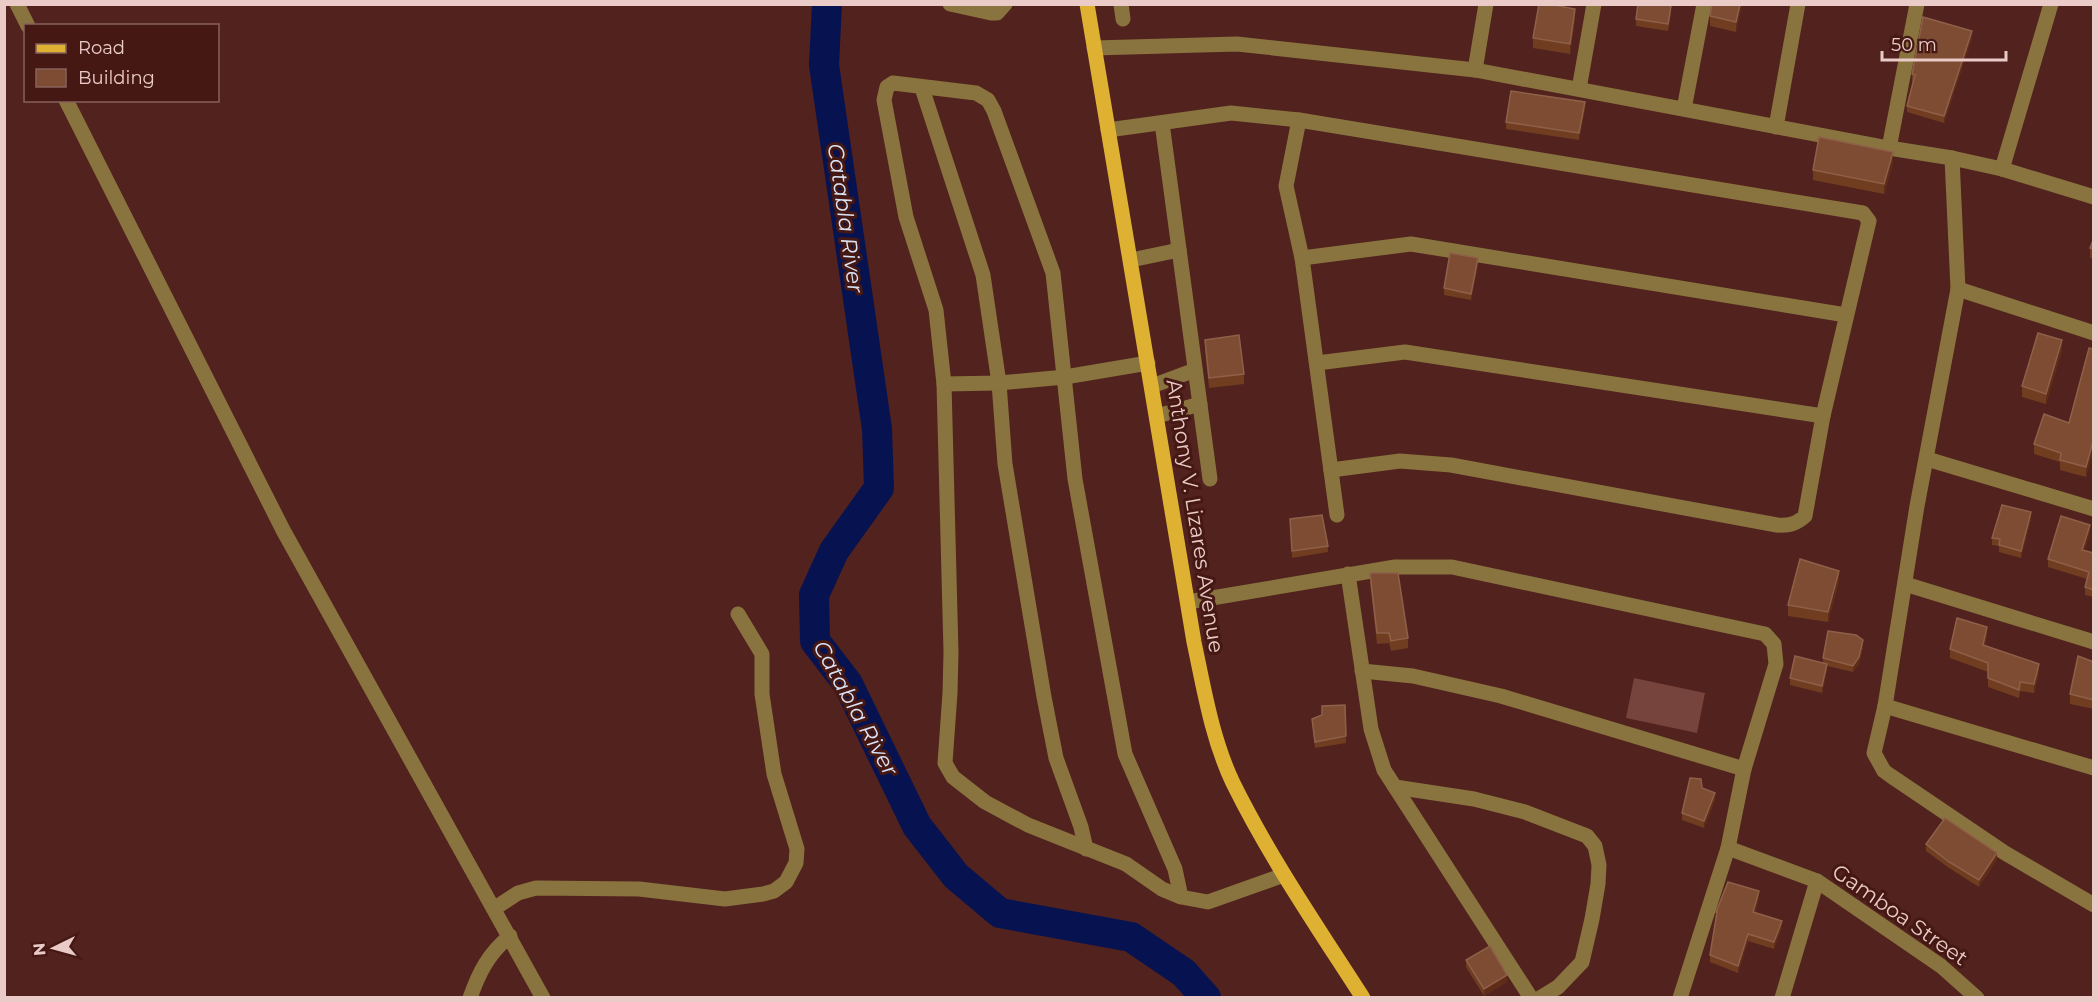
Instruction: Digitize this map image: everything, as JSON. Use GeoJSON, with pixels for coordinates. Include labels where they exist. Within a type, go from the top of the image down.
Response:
{"type":"FeatureCollection","features":[{"type":"Feature","properties":{"kind":"main road","name":"Anthony V. Lizares Avenue"},"geometry":{"type":"LineString","coordinates":[[1087,4],[1194,642],[1216,734],[1233,781],[1284,875],[1363,998]]}},
{"type":"Feature","properties":{"kind":"street"},"geometry":{"type":"LineString","coordinates":[[17,4],[27,24]]}},
{"type":"Feature","properties":{"kind":"street"},"geometry":{"type":"LineString","coordinates":[[950,4],[991,13],[997,12],[1005,4]]}},
{"type":"Feature","properties":{"kind":"street"},"geometry":{"type":"LineString","coordinates":[[1474,70],[1486,4]]}},
{"type":"Feature","properties":{"kind":"street"},"geometry":{"type":"LineString","coordinates":[[1579,89],[1594,4]]}},
{"type":"Feature","properties":{"kind":"street"},"geometry":{"type":"LineString","coordinates":[[1684,109],[1704,4]]}},
{"type":"Feature","properties":{"kind":"street"},"geometry":{"type":"LineString","coordinates":[[1776,127],[1798,4]]}},
{"type":"Feature","properties":{"kind":"street"},"geometry":{"type":"LineString","coordinates":[[1889,148],[1917,4]]}},
{"type":"Feature","properties":{"kind":"street"},"geometry":{"type":"LineString","coordinates":[[2002,169],[2051,4]]}},
{"type":"Feature","properties":{"kind":"street"},"geometry":{"type":"LineString","coordinates":[[1094,48],[1237,44],[1474,70],[1952,158],[2002,169],[2094,196]]}},
{"type":"Feature","properties":{"kind":"street"},"geometry":{"type":"LineString","coordinates":[[1181,897],[1175,869],[1125,754],[1075,479],[1053,273],[988,100],[976,93],[893,83],[887,87],[884,100],[906,217],[936,310],[944,384],[951,640],[945,763],[953,777],[985,802],[1028,825],[1126,864],[1162,890],[1181,897],[1208,902],[1284,875]]}},
{"type":"Feature","properties":{"kind":"street"},"geometry":{"type":"LineString","coordinates":[[922,88],[983,275],[999,383],[1005,465],[1054,748],[1061,776],[1081,827],[1086,849]]}},
{"type":"Feature","properties":{"kind":"street"},"geometry":{"type":"LineString","coordinates":[[67,102],[283,530],[543,998]]}},
{"type":"Feature","properties":{"kind":"street"},"geometry":{"type":"LineString","coordinates":[[1108,130],[1231,113],[1299,120],[1863,213],[1869,221],[1823,416],[1805,516],[1795,524],[1788,526],[1451,465],[1400,461],[1331,470]]}},
{"type":"Feature","properties":{"kind":"street"},"geometry":{"type":"LineString","coordinates":[[1299,120],[1286,186],[1302,258],[1337,515]]}},
{"type":"Feature","properties":{"kind":"street"},"geometry":{"type":"LineString","coordinates":[[1162,123],[1210,478]]}},
{"type":"Feature","properties":{"kind":"street"},"geometry":{"type":"LineString","coordinates":[[1952,158],[1958,289],[1875,753],[1884,771],[2005,853],[2094,904]]}},
{"type":"Feature","properties":{"kind":"street"},"geometry":{"type":"LineString","coordinates":[[1302,258],[1411,244],[1846,315]]}},
{"type":"Feature","properties":{"kind":"street"},"geometry":{"type":"LineString","coordinates":[[1131,260],[1179,250]]}},
{"type":"Feature","properties":{"kind":"street"},"geometry":{"type":"LineString","coordinates":[[1958,289],[2094,333]]}},
{"type":"Feature","properties":{"kind":"street"},"geometry":{"type":"LineString","coordinates":[[1317,363],[1405,352],[1823,416]]}},
{"type":"Feature","properties":{"kind":"street"},"geometry":{"type":"LineString","coordinates":[[944,384],[999,383],[1065,377],[1148,363]]}},
{"type":"Feature","properties":{"kind":"street"},"geometry":{"type":"LineString","coordinates":[[1152,387],[1196,370]]}},
{"type":"Feature","properties":{"kind":"street"},"geometry":{"type":"LineString","coordinates":[[1157,416],[1200,404]]}},
{"type":"Feature","properties":{"kind":"street"},"geometry":{"type":"LineString","coordinates":[[1927,459],[2094,509]]}},
{"type":"Feature","properties":{"kind":"street"},"geometry":{"type":"LineString","coordinates":[[1188,602],[1395,567],[1452,567],[1765,634],[1774,644],[1776,664],[1744,769],[1728,848],[1680,998]]}},
{"type":"Feature","properties":{"kind":"street"},"geometry":{"type":"LineString","coordinates":[[1348,574],[1371,729],[1384,770],[1531,998]]}},
{"type":"Feature","properties":{"kind":"street"},"geometry":{"type":"LineString","coordinates":[[1905,584],[2094,642]]}},
{"type":"Feature","properties":{"kind":"street"},"geometry":{"type":"LineString","coordinates":[[495,908],[518,893],[536,888],[639,889],[725,899],[774,891],[786,882],[796,863],[797,849],[774,774],[762,694],[762,654],[738,614]]}},
{"type":"Feature","properties":{"kind":"street"},"geometry":{"type":"LineString","coordinates":[[1362,671],[1413,676],[1501,696],[1744,769]]}},
{"type":"Feature","properties":{"kind":"street"},"geometry":{"type":"LineString","coordinates":[[1885,706],[2094,768]]}},
{"type":"Feature","properties":{"kind":"street"},"geometry":{"type":"LineString","coordinates":[[1395,787],[1474,799],[1525,812],[1587,836],[1595,846],[1599,865],[1598,884],[1593,919],[1582,962],[1558,987],[1540,998]]}},
{"type":"Feature","properties":{"kind":"street","name":"Gamboa Street"},"geometry":{"type":"LineString","coordinates":[[1728,848],[1817,881],[1941,966],[1973,996]]}},
{"type":"Feature","properties":{"kind":"street"},"geometry":{"type":"LineString","coordinates":[[1782,998],[1817,881]]}},
{"type":"Feature","properties":{"kind":"street"},"geometry":{"type":"LineString","coordinates":[[470,998],[487,960],[510,936]]}},
{"type":"Feature","properties":{"kind":"shaded area"},"geometry":{"type":"Polygon","coordinates":[[[1634,678],[1705,693],[1697,733],[1626,718],[1634,678]]]}},
{"type":"Feature","properties":{"kind":"building"},"geometry":{"type":"Polygon","coordinates":[[[1539,4],[1575,9],[1570,44],[1533,38],[1539,4]]]}},
{"type":"Feature","properties":{"kind":"building"},"geometry":{"type":"Polygon","coordinates":[[[1638,4],[1671,6],[1668,24],[1636,19],[1638,4]]]}},
{"type":"Feature","properties":{"kind":"building"},"geometry":{"type":"Polygon","coordinates":[[[1712,4],[1740,4],[1736,22],[1710,16],[1712,4]]]}},
{"type":"Feature","properties":{"kind":"building"},"geometry":{"type":"Polygon","coordinates":[[[1923,17],[1972,31],[1944,116],[1907,106],[1915,75],[1912,74],[1923,17]]]}},
{"type":"Feature","properties":{"kind":"building"},"geometry":{"type":"Polygon","coordinates":[[[1511,91],[1585,102],[1579,133],[1506,122],[1511,91]]]}},
{"type":"Feature","properties":{"kind":"building"},"geometry":{"type":"Polygon","coordinates":[[[1819,137],[1893,152],[1884,184],[1813,170],[1819,137]]]}},
{"type":"Feature","properties":{"kind":"building"},"geometry":{"type":"Polygon","coordinates":[[[1450,253],[1478,258],[1471,294],[1444,288],[1450,253]]]}},
{"type":"Feature","properties":{"kind":"building"},"geometry":{"type":"Polygon","coordinates":[[[2038,333],[2062,340],[2046,394],[2022,386],[2038,333]]]}},
{"type":"Feature","properties":{"kind":"building"},"geometry":{"type":"Polygon","coordinates":[[[1239,335],[1244,374],[1209,378],[1205,340],[1239,335]]]}},
{"type":"Feature","properties":{"kind":"building"},"geometry":{"type":"Polygon","coordinates":[[[2089,348],[2094,349],[2094,438],[2086,467],[2060,460],[2061,453],[2034,444],[2044,414],[2069,423],[2089,348]]]}},
{"type":"Feature","properties":{"kind":"building"},"geometry":{"type":"Polygon","coordinates":[[[2002,505],[2031,512],[2021,551],[1999,545],[2000,539],[1992,538],[2002,505]]]}},
{"type":"Feature","properties":{"kind":"building"},"geometry":{"type":"Polygon","coordinates":[[[1322,515],[1328,546],[1292,551],[1290,519],[1322,515]]]}},
{"type":"Feature","properties":{"kind":"building"},"geometry":{"type":"Polygon","coordinates":[[[2061,516],[2090,525],[2082,550],[2094,553],[2094,590],[2085,587],[2089,572],[2048,559],[2061,516]]]}},
{"type":"Feature","properties":{"kind":"building"},"geometry":{"type":"Polygon","coordinates":[[[1800,559],[1839,571],[1828,612],[1788,605],[1800,559]]]}},
{"type":"Feature","properties":{"kind":"building"},"geometry":{"type":"Polygon","coordinates":[[[1370,573],[1398,573],[1408,638],[1391,641],[1389,633],[1377,633],[1370,573]]]}},
{"type":"Feature","properties":{"kind":"building"},"geometry":{"type":"Polygon","coordinates":[[[1957,618],[1987,627],[1983,645],[2039,664],[2034,684],[2020,682],[2019,690],[1988,678],[1988,663],[1950,649],[1957,618]]]}},
{"type":"Feature","properties":{"kind":"building"},"geometry":{"type":"Polygon","coordinates":[[[1828,631],[1856,635],[1863,640],[1859,657],[1853,666],[1823,658],[1828,631]]]}},
{"type":"Feature","properties":{"kind":"building"},"geometry":{"type":"Polygon","coordinates":[[[1795,656],[1827,664],[1822,686],[1790,678],[1795,656]]]}},
{"type":"Feature","properties":{"kind":"building"},"geometry":{"type":"Polygon","coordinates":[[[2078,656],[2094,662],[2094,700],[2070,694],[2078,656]]]}},
{"type":"Feature","properties":{"kind":"building"},"geometry":{"type":"Polygon","coordinates":[[[1345,705],[1346,736],[1315,742],[1312,719],[1322,715],[1322,706],[1345,705]]]}},
{"type":"Feature","properties":{"kind":"building"},"geometry":{"type":"Polygon","coordinates":[[[1690,778],[1701,779],[1702,788],[1715,793],[1704,821],[1682,813],[1690,778]]]}},
{"type":"Feature","properties":{"kind":"building"},"geometry":{"type":"Polygon","coordinates":[[[1945,818],[1997,853],[1979,880],[1949,862],[1926,844],[1945,818]]]}},
{"type":"Feature","properties":{"kind":"building"},"geometry":{"type":"Polygon","coordinates":[[[1728,882],[1759,891],[1753,912],[1782,921],[1774,942],[1748,934],[1738,966],[1710,955],[1716,912],[1728,882]]]}},
{"type":"Feature","properties":{"kind":"building"},"geometry":{"type":"Polygon","coordinates":[[[1490,946],[1507,975],[1484,989],[1466,960],[1490,946]]]}},
{"type":"Feature","properties":{"kind":"waterway","name":"Catabla River"},"geometry":{"type":"LineString","coordinates":[[827,4],[824,65],[877,429],[879,488],[834,551],[814,595],[815,641],[848,684],[917,826],[956,876],[1000,913],[1131,937],[1184,973],[1206,998]]}}]}
